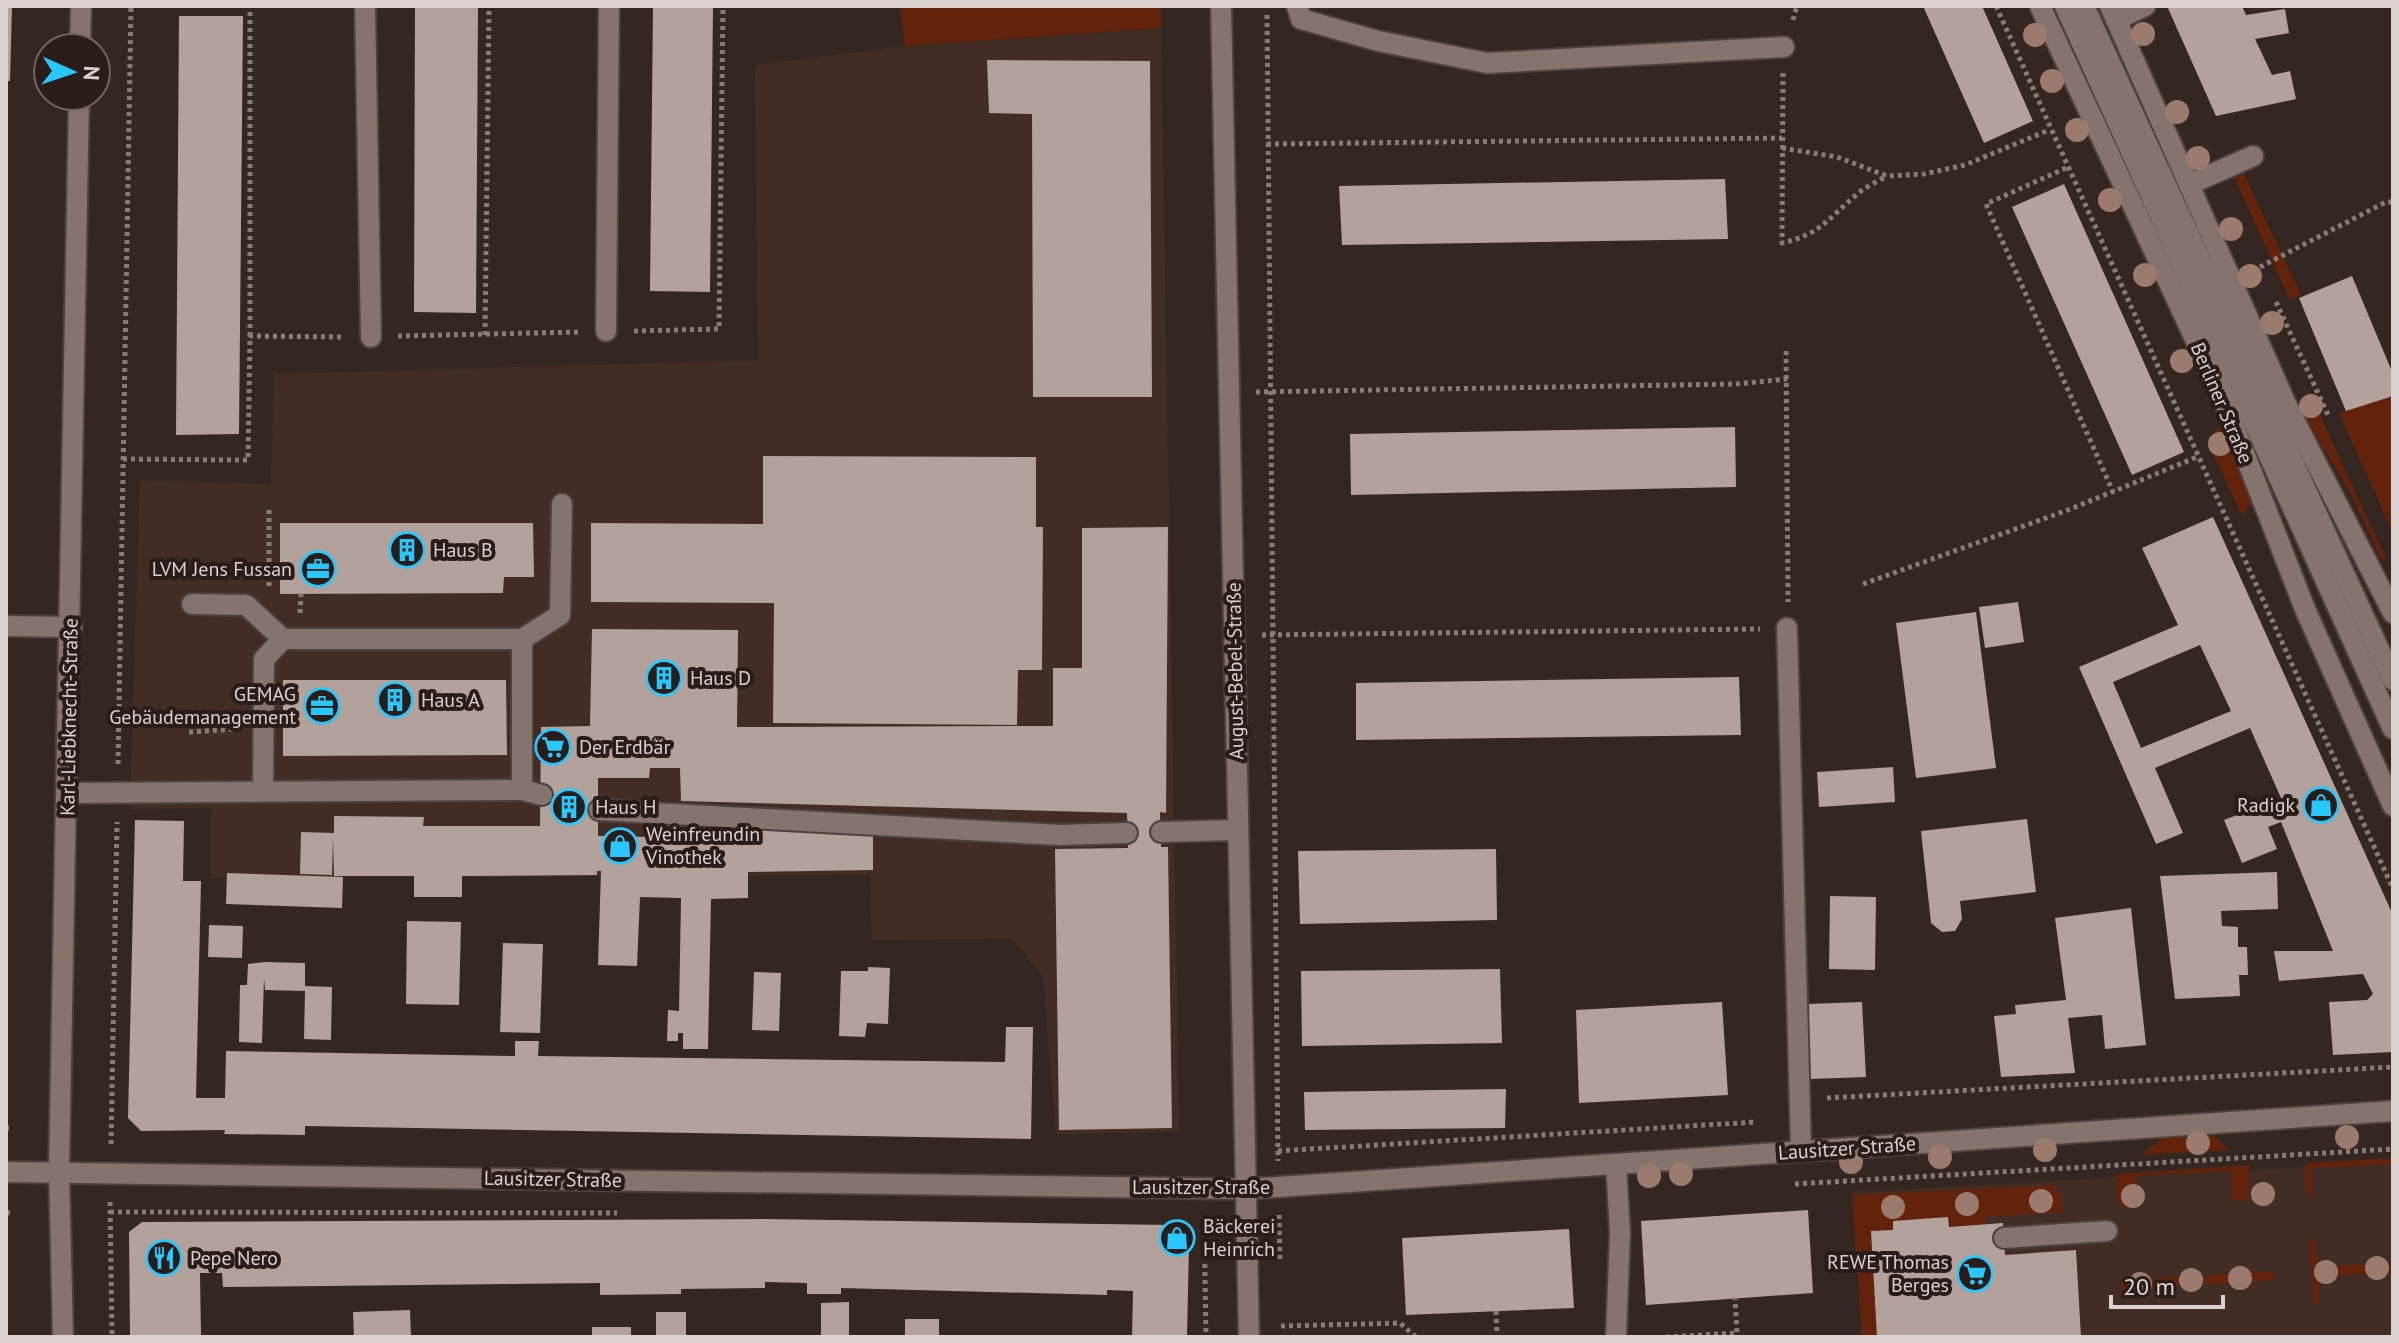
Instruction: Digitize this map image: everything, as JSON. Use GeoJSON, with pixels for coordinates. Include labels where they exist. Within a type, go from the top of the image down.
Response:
{"type":"FeatureCollection","features":[{"type":"Feature","properties":{"kind":"street"},"geometry":{"type":"LineString","coordinates":[[80,32],[81,6]]}},
{"type":"Feature","properties":{"kind":"street"},"geometry":{"type":"LineString","coordinates":[[365,6],[371,337]]}},
{"type":"Feature","properties":{"kind":"street"},"geometry":{"type":"LineString","coordinates":[[606,331],[609,6]]}},
{"type":"Feature","properties":{"kind":"street","name":"August-Bebel-Straße"},"geometry":{"type":"LineString","coordinates":[[1221,6],[1249,1337]]}},
{"type":"Feature","properties":{"kind":"street"},"geometry":{"type":"LineString","coordinates":[[1297,6],[1301,19],[1378,41],[1487,63],[1784,47]]}},
{"type":"Feature","properties":{"kind":"street","name":"Berliner Straße"},"geometry":{"type":"LineString","coordinates":[[2040,6],[2224,401],[2305,609],[2393,806]]}},
{"type":"Feature","properties":{"kind":"street"},"geometry":{"type":"LineString","coordinates":[[2065,6],[2393,729]]}},
{"type":"Feature","properties":{"kind":"street"},"geometry":{"type":"LineString","coordinates":[[2084,6],[2393,680]]}},
{"type":"Feature","properties":{"kind":"street"},"geometry":{"type":"LineString","coordinates":[[2145,6],[2113,13],[2286,404],[2393,613]]}},
{"type":"Feature","properties":{"kind":"street","name":"Karl-Liebknecht-Straße"},"geometry":{"type":"LineString","coordinates":[[63,1337],[59,1171],[72,627],[79,112]]}},
{"type":"Feature","properties":{"kind":"street"},"geometry":{"type":"LineString","coordinates":[[2190,184],[2253,156]]}},
{"type":"Feature","properties":{"kind":"street"},"geometry":{"type":"LineString","coordinates":[[192,604],[246,605],[276,632],[522,639],[560,615],[562,504]]}},
{"type":"Feature","properties":{"kind":"street"},"geometry":{"type":"LineString","coordinates":[[6,626],[72,627]]}},
{"type":"Feature","properties":{"kind":"street"},"geometry":{"type":"LineString","coordinates":[[1787,628],[1801,1151]]}},
{"type":"Feature","properties":{"kind":"street"},"geometry":{"type":"LineString","coordinates":[[263,791],[264,659],[276,632]]}},
{"type":"Feature","properties":{"kind":"street"},"geometry":{"type":"LineString","coordinates":[[68,793],[117,792],[188,782],[263,791],[532,792],[522,639]]}},
{"type":"Feature","properties":{"kind":"street"},"geometry":{"type":"LineString","coordinates":[[599,810],[1060,835],[1127,833]]}},
{"type":"Feature","properties":{"kind":"street"},"geometry":{"type":"LineString","coordinates":[[1161,832],[1238,830]]}},
{"type":"Feature","properties":{"kind":"street","name":"Lausitzer Straße"},"geometry":{"type":"LineString","coordinates":[[6,1172],[1247,1189],[2393,1111]]}},
{"type":"Feature","properties":{"kind":"street"},"geometry":{"type":"LineString","coordinates":[[1616,1164],[1620,1233],[1616,1337]]}},
{"type":"Feature","properties":{"kind":"street"},"geometry":{"type":"LineString","coordinates":[[2004,1238],[2107,1231]]}},
{"type":"Feature","properties":{"kind":"path"},"geometry":{"type":"LineString","coordinates":[[112,1337],[110,1172],[131,6]]}},
{"type":"Feature","properties":{"kind":"path"},"geometry":{"type":"LineString","coordinates":[[123,459],[248,460],[250,6]]}},
{"type":"Feature","properties":{"kind":"path"},"geometry":{"type":"LineString","coordinates":[[485,335],[489,6]]}},
{"type":"Feature","properties":{"kind":"path"},"geometry":{"type":"LineString","coordinates":[[250,336],[371,337],[719,329],[723,6]]}},
{"type":"Feature","properties":{"kind":"path"},"geometry":{"type":"LineString","coordinates":[[1267,6],[1279,1186]]}},
{"type":"Feature","properties":{"kind":"path"},"geometry":{"type":"LineString","coordinates":[[1797,6],[1784,47],[1782,243],[1802,239],[1823,227],[1857,193],[1887,176]]}},
{"type":"Feature","properties":{"kind":"path"},"geometry":{"type":"LineString","coordinates":[[1996,6],[2066,168],[2393,889]]}},
{"type":"Feature","properties":{"kind":"path"},"geometry":{"type":"LineString","coordinates":[[1782,148],[1837,157],[1887,176],[1924,174],[1965,165],[2049,130]]}},
{"type":"Feature","properties":{"kind":"path"},"geometry":{"type":"LineString","coordinates":[[1267,144],[1782,138]]}},
{"type":"Feature","properties":{"kind":"path"},"geometry":{"type":"LineString","coordinates":[[2066,168],[1986,204],[2113,492]]}},
{"type":"Feature","properties":{"kind":"path"},"geometry":{"type":"LineString","coordinates":[[2260,267],[2386,202],[2393,202]]}},
{"type":"Feature","properties":{"kind":"path"},"geometry":{"type":"LineString","coordinates":[[1234,636],[1787,628],[1786,351]]}},
{"type":"Feature","properties":{"kind":"path"},"geometry":{"type":"LineString","coordinates":[[1280,392],[1736,384],[1787,379]]}},
{"type":"Feature","properties":{"kind":"path"},"geometry":{"type":"LineString","coordinates":[[1863,584],[2113,492],[2197,457]]}},
{"type":"Feature","properties":{"kind":"path"},"geometry":{"type":"LineString","coordinates":[[269,507],[276,632]]}},
{"type":"Feature","properties":{"kind":"path"},"geometry":{"type":"LineString","coordinates":[[300,611],[301,594]]}},
{"type":"Feature","properties":{"kind":"path"},"geometry":{"type":"LineString","coordinates":[[189,732],[239,729],[264,720]]}},
{"type":"Feature","properties":{"kind":"path"},"geometry":{"type":"LineString","coordinates":[[1278,1151],[2393,1067]]}},
{"type":"Feature","properties":{"kind":"path"},"geometry":{"type":"LineString","coordinates":[[1789,1184],[2393,1149]]}},
{"type":"Feature","properties":{"kind":"path"},"geometry":{"type":"LineString","coordinates":[[6,1213],[14,1212]]}},
{"type":"Feature","properties":{"kind":"path"},"geometry":{"type":"LineString","coordinates":[[110,1212],[633,1213]]}},
{"type":"Feature","properties":{"kind":"path"},"geometry":{"type":"LineString","coordinates":[[1204,1213],[1206,1337]]}},
{"type":"Feature","properties":{"kind":"path"},"geometry":{"type":"LineString","coordinates":[[1279,1214],[1293,1213]]}},
{"type":"Feature","properties":{"kind":"path"},"geometry":{"type":"LineString","coordinates":[[1666,1337],[1737,1333],[1735,1299]]}},
{"type":"Feature","properties":{"kind":"path"},"geometry":{"type":"LineString","coordinates":[[1496,1311],[1497,1337]]}},
{"type":"Feature","properties":{"kind":"path"},"geometry":{"type":"LineString","coordinates":[[1281,1326],[1400,1323],[1416,1337]]}},
{"type":"Feature","properties":{"kind":"shaded area"},"geometry":{"type":"Polygon","coordinates":[[[900,6],[1161,6],[1161,28],[905,46],[900,6]]]}},
{"type":"Feature","properties":{"kind":"shaded area"},"geometry":{"type":"Polygon","coordinates":[[[1161,28],[1179,1132],[1056,1134],[1043,976],[1012,939],[872,940],[870,875],[211,878],[211,808],[130,809],[140,480],[271,484],[274,374],[758,360],[755,65],[905,46],[1161,28]]]}},
{"type":"Feature","properties":{"kind":"shaded area"},"geometry":{"type":"Polygon","coordinates":[[[2242,170],[2301,295],[2290,300],[2233,175],[2242,170]]]}},
{"type":"Feature","properties":{"kind":"shaded area"},"geometry":{"type":"Polygon","coordinates":[[[2309,391],[2386,559],[2382,561],[2351,494],[2299,407],[2309,391]]]}},
{"type":"Feature","properties":{"kind":"shaded area"},"geometry":{"type":"Polygon","coordinates":[[[2393,396],[2393,533],[2339,413],[2393,396]]]}},
{"type":"Feature","properties":{"kind":"shaded area"},"geometry":{"type":"Polygon","coordinates":[[[2223,423],[2252,502],[2242,516],[2207,440],[2223,423]]]}},
{"type":"Feature","properties":{"kind":"shaded area"},"geometry":{"type":"Polygon","coordinates":[[[2212,1135],[2230,1150],[2142,1155],[2161,1138],[2212,1135]]]}},
{"type":"Feature","properties":{"kind":"shaded area"},"geometry":{"type":"Polygon","coordinates":[[[2393,1158],[2393,1164],[2312,1168],[2313,1196],[2306,1194],[2305,1163],[2393,1158]]]}},
{"type":"Feature","properties":{"kind":"shaded area"},"geometry":{"type":"Polygon","coordinates":[[[2393,1162],[2393,1337],[1862,1337],[1852,1192],[2393,1162]]]}},
{"type":"Feature","properties":{"kind":"shaded area"},"geometry":{"type":"Polygon","coordinates":[[[2249,1165],[2250,1195],[2246,1200],[2233,1201],[2230,1171],[2137,1176],[2138,1206],[2124,1207],[2118,1201],[2116,1174],[2249,1165]]]}},
{"type":"Feature","properties":{"kind":"shaded area"},"geometry":{"type":"Polygon","coordinates":[[[2053,1185],[2062,1196],[2063,1212],[1985,1217],[1985,1224],[1949,1227],[1947,1217],[1893,1221],[1893,1230],[1871,1231],[1877,1337],[1862,1337],[1852,1195],[2053,1185]]]}},
{"type":"Feature","properties":{"kind":"shaded area"},"geometry":{"type":"Polygon","coordinates":[[[2315,1238],[2318,1267],[2393,1262],[2393,1272],[2318,1277],[2320,1305],[2313,1303],[2309,1242],[2315,1238]]]}},
{"type":"Feature","properties":{"kind":"shaded area"},"geometry":{"type":"Polygon","coordinates":[[[2273,1271],[2273,1280],[2121,1290],[2120,1281],[2273,1271]]]}},
{"type":"Feature","properties":{"kind":"building"},"geometry":{"type":"Polygon","coordinates":[[[6,6],[12,6],[10,81],[6,81],[6,6]]]}},
{"type":"Feature","properties":{"kind":"building"},"geometry":{"type":"Polygon","coordinates":[[[415,6],[478,6],[476,313],[414,312],[415,6]]]}},
{"type":"Feature","properties":{"kind":"building"},"geometry":{"type":"Polygon","coordinates":[[[653,6],[713,6],[710,292],[650,291],[653,6]]]}},
{"type":"Feature","properties":{"kind":"building"},"geometry":{"type":"Polygon","coordinates":[[[1923,6],[1982,6],[2033,121],[1984,143],[1923,6]]]}},
{"type":"Feature","properties":{"kind":"building"},"geometry":{"type":"Polygon","coordinates":[[[2167,6],[2242,6],[2246,15],[2285,9],[2289,33],[2255,39],[2272,75],[2290,71],[2296,99],[2216,116],[2167,6]]]}},
{"type":"Feature","properties":{"kind":"building"},"geometry":{"type":"Polygon","coordinates":[[[179,16],[243,16],[239,434],[176,435],[179,16]]]}},
{"type":"Feature","properties":{"kind":"building"},"geometry":{"type":"Polygon","coordinates":[[[987,60],[1150,61],[1152,397],[1033,397],[1032,114],[989,113],[987,60]]]}},
{"type":"Feature","properties":{"kind":"building"},"geometry":{"type":"Polygon","coordinates":[[[1725,179],[1728,239],[1342,245],[1339,186],[1725,179]]]}},
{"type":"Feature","properties":{"kind":"building"},"geometry":{"type":"Polygon","coordinates":[[[2064,184],[2184,452],[2132,475],[2012,207],[2064,184]]]}},
{"type":"Feature","properties":{"kind":"building"},"geometry":{"type":"Polygon","coordinates":[[[2352,276],[2393,374],[2393,396],[2346,411],[2299,298],[2352,276]]]}},
{"type":"Feature","properties":{"kind":"building"},"geometry":{"type":"Polygon","coordinates":[[[1735,427],[1736,487],[1351,495],[1350,434],[1735,427]]]}},
{"type":"Feature","properties":{"kind":"building"},"geometry":{"type":"Polygon","coordinates":[[[763,456],[1036,457],[1036,527],[1043,527],[1042,670],[1018,670],[1017,725],[773,723],[774,603],[591,602],[591,523],[763,524],[763,456]]]}},
{"type":"Feature","properties":{"kind":"building"},"geometry":{"type":"Polygon","coordinates":[[[2213,517],[2393,915],[2393,1052],[2333,1055],[2329,1002],[2367,1000],[2373,994],[2363,974],[2279,981],[2274,951],[2333,951],[2281,822],[2268,827],[2277,849],[2242,863],[2224,820],[2281,798],[2250,728],[2155,768],[2183,833],[2156,844],[2079,667],[2178,625],[2142,548],[2213,517]],[[2200,645],[2113,682],[2141,748],[2231,711],[2200,645]]]}},
{"type":"Feature","properties":{"kind":"building","name":"Haus B"},"geometry":{"type":"Polygon","coordinates":[[[280,523],[533,523],[534,577],[504,577],[503,593],[280,594],[280,523]]]}},
{"type":"Feature","properties":{"kind":"building"},"geometry":{"type":"Polygon","coordinates":[[[1168,527],[1166,813],[1160,812],[1161,847],[1168,847],[1172,1128],[1059,1130],[1055,849],[1128,848],[1127,813],[681,801],[680,768],[650,768],[649,778],[598,778],[598,836],[649,837],[649,829],[873,829],[873,870],[748,872],[748,898],[711,899],[708,1049],[683,1049],[683,1033],[678,1033],[678,1041],[667,1041],[668,1010],[679,1011],[681,898],[640,897],[637,966],[598,965],[601,871],[597,871],[597,875],[462,876],[462,897],[414,897],[414,876],[334,876],[333,839],[332,875],[300,874],[301,832],[334,833],[334,816],[424,817],[423,826],[540,826],[541,727],[590,726],[592,629],[738,630],[737,727],[1053,726],[1053,668],[1082,668],[1082,528],[1168,527]]]}},
{"type":"Feature","properties":{"kind":"building"},"geometry":{"type":"Polygon","coordinates":[[[2018,602],[2024,642],[1985,648],[1979,607],[2018,602]]]}},
{"type":"Feature","properties":{"kind":"building"},"geometry":{"type":"Polygon","coordinates":[[[1976,612],[1996,768],[1916,778],[1896,623],[1976,612]]]}},
{"type":"Feature","properties":{"kind":"building"},"geometry":{"type":"Polygon","coordinates":[[[1739,677],[1741,735],[1356,740],[1356,683],[1739,677]]]}},
{"type":"Feature","properties":{"kind":"building","name":"Haus A"},"geometry":{"type":"Polygon","coordinates":[[[283,680],[506,680],[507,755],[283,756],[283,680]]]}},
{"type":"Feature","properties":{"kind":"building"},"geometry":{"type":"Polygon","coordinates":[[[1893,767],[1895,802],[1819,807],[1817,772],[1893,767]]]}},
{"type":"Feature","properties":{"kind":"building"},"geometry":{"type":"Polygon","coordinates":[[[2027,819],[2036,892],[1960,901],[1962,919],[1955,931],[1942,932],[1931,923],[1921,831],[2027,819]]]}},
{"type":"Feature","properties":{"kind":"building"},"geometry":{"type":"Polygon","coordinates":[[[135,820],[184,821],[183,881],[201,881],[196,1098],[225,1098],[226,1051],[515,1056],[515,1041],[539,1041],[538,1056],[1005,1062],[1006,1027],[1033,1027],[1031,1139],[305,1126],[305,1135],[224,1134],[225,1130],[141,1131],[128,1118],[135,820]]]}},
{"type":"Feature","properties":{"kind":"building"},"geometry":{"type":"Polygon","coordinates":[[[1496,849],[1497,920],[1300,924],[1298,851],[1496,849]]]}},
{"type":"Feature","properties":{"kind":"building"},"geometry":{"type":"Polygon","coordinates":[[[2277,872],[2278,909],[2221,911],[2222,926],[2238,927],[2238,947],[2247,947],[2248,975],[2239,975],[2240,996],[2175,999],[2160,876],[2277,872]]]}},
{"type":"Feature","properties":{"kind":"building"},"geometry":{"type":"Polygon","coordinates":[[[227,873],[343,877],[342,908],[226,904],[227,873]]]}},
{"type":"Feature","properties":{"kind":"building"},"geometry":{"type":"Polygon","coordinates":[[[1830,896],[1876,897],[1875,970],[1829,969],[1830,896]]]}},
{"type":"Feature","properties":{"kind":"building"},"geometry":{"type":"Polygon","coordinates":[[[2131,908],[2146,1045],[2105,1049],[2102,1015],[2068,1018],[2075,1073],[2001,1077],[1994,1016],[2016,1014],[2015,1005],[2066,1000],[2055,918],[2131,908]]]}},
{"type":"Feature","properties":{"kind":"building"},"geometry":{"type":"Polygon","coordinates":[[[407,921],[461,922],[459,1005],[406,1004],[407,921]]]}},
{"type":"Feature","properties":{"kind":"building"},"geometry":{"type":"Polygon","coordinates":[[[209,925],[243,926],[242,958],[208,957],[209,925]]]}},
{"type":"Feature","properties":{"kind":"building"},"geometry":{"type":"Polygon","coordinates":[[[503,943],[543,944],[540,1033],[500,1032],[503,943]]]}},
{"type":"Feature","properties":{"kind":"building"},"geometry":{"type":"Polygon","coordinates":[[[305,963],[305,986],[332,987],[331,1040],[304,1039],[305,991],[265,990],[264,978],[262,1043],[239,1042],[240,985],[247,985],[248,964],[305,963]]]}},
{"type":"Feature","properties":{"kind":"building"},"geometry":{"type":"Polygon","coordinates":[[[868,967],[890,968],[888,1024],[867,1023],[865,1037],[839,1036],[841,971],[868,971],[868,967]]]}},
{"type":"Feature","properties":{"kind":"building"},"geometry":{"type":"Polygon","coordinates":[[[1500,969],[1502,1043],[1302,1046],[1301,971],[1500,969]]]}},
{"type":"Feature","properties":{"kind":"building"},"geometry":{"type":"Polygon","coordinates":[[[754,972],[781,973],[779,1031],[752,1030],[754,972]]]}},
{"type":"Feature","properties":{"kind":"building"},"geometry":{"type":"Polygon","coordinates":[[[1722,1002],[1728,1095],[1579,1103],[1576,1010],[1722,1002]]]}},
{"type":"Feature","properties":{"kind":"building"},"geometry":{"type":"Polygon","coordinates":[[[1862,1002],[1866,1077],[1810,1079],[1807,1004],[1862,1002]]]}},
{"type":"Feature","properties":{"kind":"building"},"geometry":{"type":"Polygon","coordinates":[[[1506,1089],[1505,1128],[1305,1130],[1304,1092],[1506,1089]]]}},
{"type":"Feature","properties":{"kind":"building"},"geometry":{"type":"Polygon","coordinates":[[[1808,1210],[1813,1293],[1646,1305],[1641,1221],[1808,1210]]]}},
{"type":"Feature","properties":{"kind":"building","name":"REWE Thomas Berges"},"geometry":{"type":"Polygon","coordinates":[[[1948,1217],[1949,1227],[2003,1223],[2005,1255],[2076,1250],[2081,1337],[1877,1337],[1871,1231],[1893,1230],[1893,1221],[1948,1217]]]}},
{"type":"Feature","properties":{"kind":"building"},"geometry":{"type":"Polygon","coordinates":[[[766,1219],[1171,1225],[1189,1245],[1187,1337],[1132,1337],[1133,1291],[1107,1290],[1107,1295],[841,1288],[841,1294],[807,1294],[807,1283],[765,1282],[765,1288],[681,1289],[681,1294],[600,1295],[600,1283],[223,1287],[222,1273],[200,1273],[201,1337],[130,1337],[129,1232],[142,1222],[766,1219]]]}},
{"type":"Feature","properties":{"kind":"building"},"geometry":{"type":"Polygon","coordinates":[[[1569,1229],[1574,1308],[1406,1315],[1402,1238],[1569,1229]]]}},
{"type":"Feature","properties":{"kind":"building"},"geometry":{"type":"Polygon","coordinates":[[[849,1302],[849,1337],[821,1337],[821,1303],[849,1302]]]}},
{"type":"Feature","properties":{"kind":"building"},"geometry":{"type":"Polygon","coordinates":[[[410,1310],[411,1337],[354,1337],[353,1312],[410,1310]]]}},
{"type":"Feature","properties":{"kind":"building"},"geometry":{"type":"Polygon","coordinates":[[[656,1312],[686,1312],[686,1337],[656,1337],[656,1312]]]}},
{"type":"Feature","properties":{"kind":"building"},"geometry":{"type":"Polygon","coordinates":[[[905,1319],[939,1319],[939,1337],[905,1337],[905,1319]]]}},
{"type":"Feature","properties":{"kind":"building"},"geometry":{"type":"Polygon","coordinates":[[[592,1327],[631,1327],[631,1337],[592,1337],[592,1327]]]}},
{"type":"Feature","properties":{"kind":"place","name":"Haus B"},"geometry":{"type":"Point","coordinates":[407,550]}},
{"type":"Feature","properties":{"kind":"place","name":"LVM Jens Fussan"},"geometry":{"type":"Point","coordinates":[318,569]}},
{"type":"Feature","properties":{"kind":"place","name":"Haus D"},"geometry":{"type":"Point","coordinates":[664,678]}},
{"type":"Feature","properties":{"kind":"place","name":"Haus A"},"geometry":{"type":"Point","coordinates":[395,700]}},
{"type":"Feature","properties":{"kind":"place","name":"GEMAG Gebäudemanagement"},"geometry":{"type":"Point","coordinates":[322,706]}},
{"type":"Feature","properties":{"kind":"place","name":"Der Erdbär"},"geometry":{"type":"Point","coordinates":[553,747]}},
{"type":"Feature","properties":{"kind":"place","name":"Radigk"},"geometry":{"type":"Point","coordinates":[2321,805]}},
{"type":"Feature","properties":{"kind":"place","name":"Haus H"},"geometry":{"type":"Point","coordinates":[569,807]}},
{"type":"Feature","properties":{"kind":"place","name":"Weinfreundin Vinothek"},"geometry":{"type":"Point","coordinates":[620,846]}},
{"type":"Feature","properties":{"kind":"place","name":"Bäckerei Heinrich"},"geometry":{"type":"Point","coordinates":[1177,1238]}},
{"type":"Feature","properties":{"kind":"place","name":"Pepe Nero"},"geometry":{"type":"Point","coordinates":[164,1258]}},
{"type":"Feature","properties":{"kind":"place","name":"REWE Thomas Berges"},"geometry":{"type":"Point","coordinates":[1975,1274]}}]}
